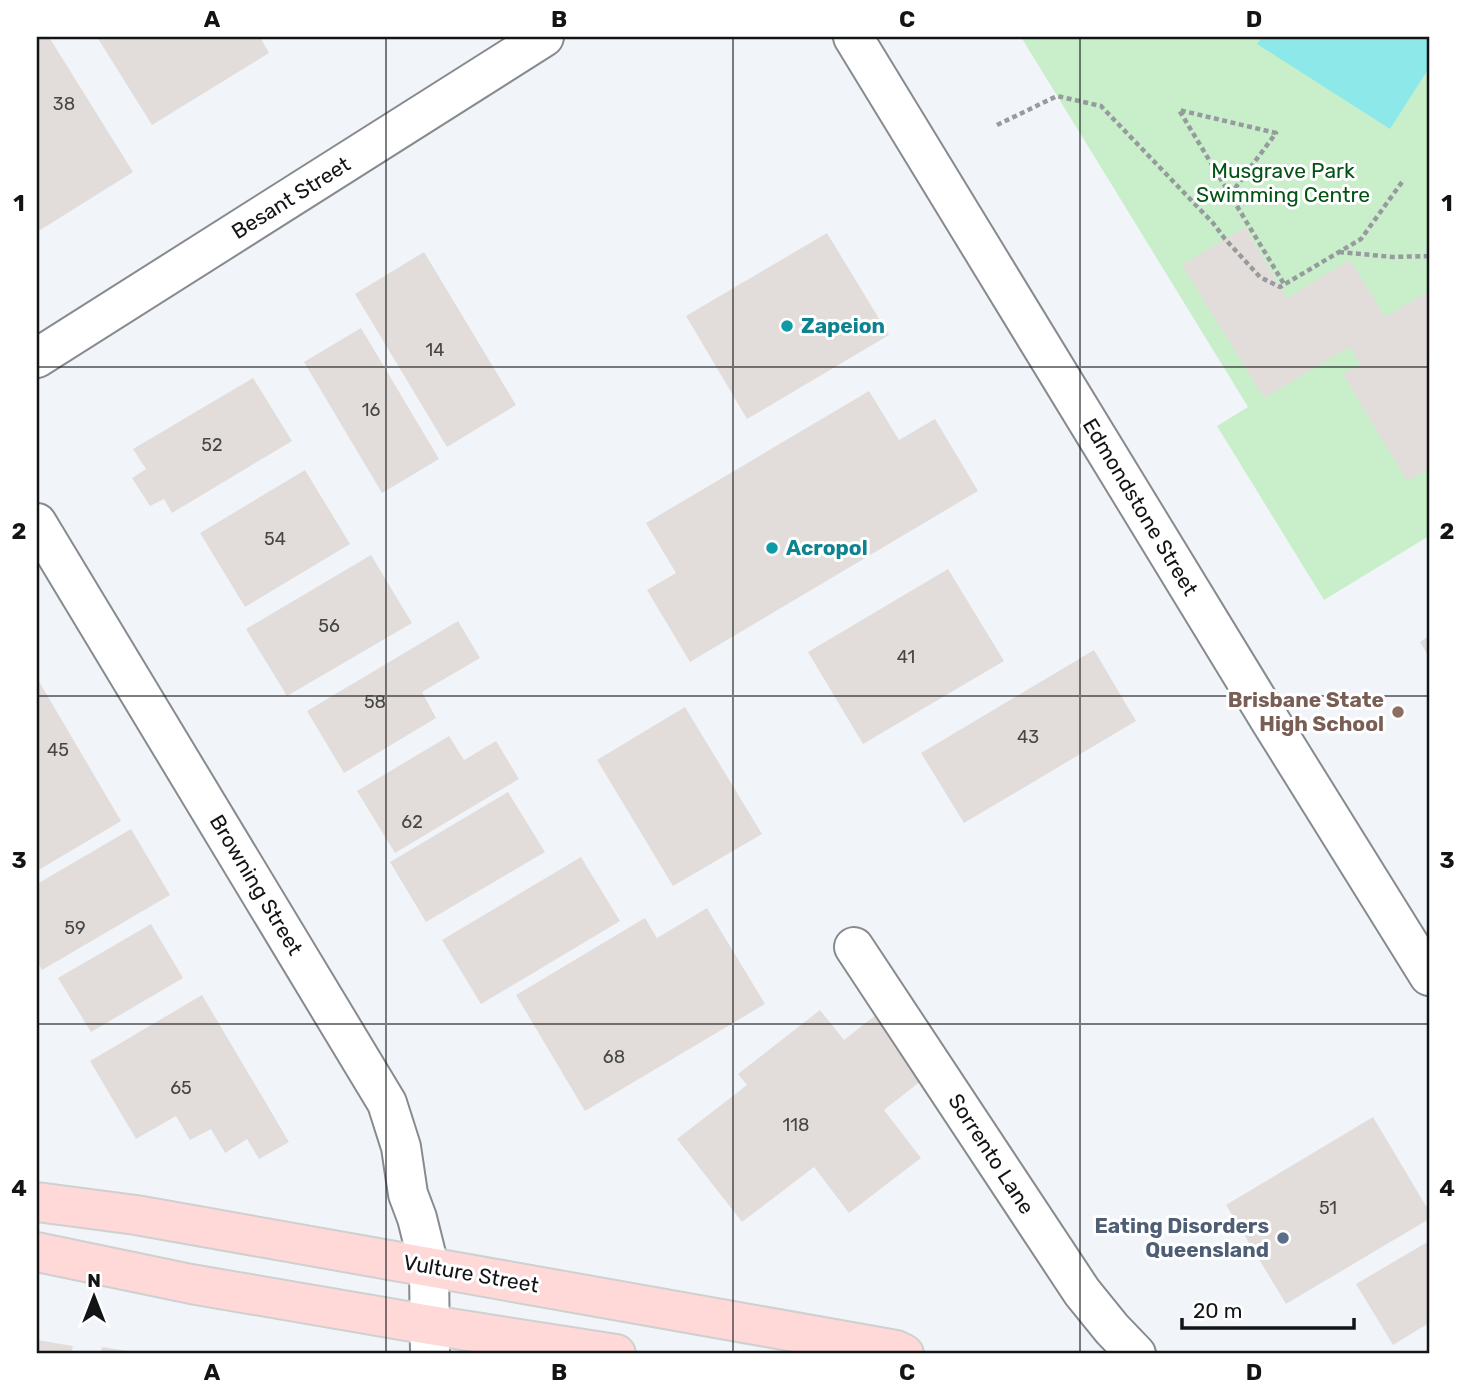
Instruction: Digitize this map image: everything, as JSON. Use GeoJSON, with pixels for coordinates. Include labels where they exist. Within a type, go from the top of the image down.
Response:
{"type":"FeatureCollection","features":[{"type":"Feature","properties":{"kind":"main road","name":"Vulture Street"},"geometry":{"type":"LineString","coordinates":[[37,1202],[136,1215],[429,1266],[896,1349],[904,1354]]}},
{"type":"Feature","properties":{"kind":"main road"},"geometry":{"type":"LineString","coordinates":[[37,1252],[191,1284],[430,1340],[617,1354]]}},
{"type":"Feature","properties":{"kind":"street","name":"Besant Street"},"geometry":{"type":"LineString","coordinates":[[37,358],[544,37]]}},
{"type":"Feature","properties":{"kind":"street","name":"Edmondstone Street"},"geometry":{"type":"LineString","coordinates":[[853,37],[1429,976]]}},
{"type":"Feature","properties":{"kind":"street","name":"Browning Street"},"geometry":{"type":"LineString","coordinates":[[37,523],[387,1103],[401,1147],[408,1194],[429,1266],[430,1340]]}},
{"type":"Feature","properties":{"kind":"street","name":"Sorrento Lane"},"geometry":{"type":"LineString","coordinates":[[854,947],[1082,1292],[1136,1354]]}},
{"type":"Feature","properties":{"kind":"path"},"geometry":{"type":"LineString","coordinates":[[997,125],[1057,96],[1101,106],[1213,223],[1260,277],[1280,287],[1361,239],[1402,182]]}},
{"type":"Feature","properties":{"kind":"path"},"geometry":{"type":"LineString","coordinates":[[1230,195],[1276,133],[1179,110],[1185,121],[1284,284]]}},
{"type":"Feature","properties":{"kind":"path"},"geometry":{"type":"LineString","coordinates":[[1338,252],[1393,257],[1429,256]]}},
{"type":"Feature","properties":{"kind":"green space","name":"Musgrave Park Swimming Centre"},"geometry":{"type":"Polygon","coordinates":[[[1021,37],[1429,37],[1429,536],[1324,600],[1217,426],[1248,407],[1021,37]]]}},
{"type":"Feature","properties":{"kind":"water"},"geometry":{"type":"Polygon","coordinates":[[[1262,37],[1429,37],[1429,68],[1390,129],[1257,44],[1262,37]]]}},
{"type":"Feature","properties":{"kind":"building"},"geometry":{"type":"Polygon","coordinates":[[[37,37],[49,37],[133,172],[37,232],[37,37]]]}},
{"type":"Feature","properties":{"kind":"building"},"geometry":{"type":"Polygon","coordinates":[[[97,37],[260,37],[269,53],[152,125],[97,37]]]}},
{"type":"Feature","properties":{"kind":"building"},"geometry":{"type":"Polygon","coordinates":[[[1245,227],[1287,298],[1350,260],[1385,317],[1429,291],[1429,469],[1407,481],[1343,374],[1360,364],[1350,347],[1264,398],[1182,265],[1245,227]]]}},
{"type":"Feature","properties":{"kind":"building","name":"Zapeion"},"geometry":{"type":"Polygon","coordinates":[[[827,233],[889,335],[747,419],[686,316],[827,233]]]}},
{"type":"Feature","properties":{"kind":"building"},"geometry":{"type":"Polygon","coordinates":[[[424,252],[516,405],[447,447],[355,294],[424,252]]]}},
{"type":"Feature","properties":{"kind":"building"},"geometry":{"type":"Polygon","coordinates":[[[361,328],[439,459],[382,493],[304,362],[361,328]]]}},
{"type":"Feature","properties":{"kind":"building"},"geometry":{"type":"Polygon","coordinates":[[[253,378],[292,441],[172,513],[164,499],[150,506],[132,478],[146,469],[133,449],[253,378]]]}},
{"type":"Feature","properties":{"kind":"building","name":"Acropol"},"geometry":{"type":"Polygon","coordinates":[[[869,391],[899,440],[935,419],[978,491],[690,662],[647,590],[676,573],[646,523],[869,391]]]}},
{"type":"Feature","properties":{"kind":"building"},"geometry":{"type":"Polygon","coordinates":[[[305,470],[350,544],[245,607],[200,533],[305,470]]]}},
{"type":"Feature","properties":{"kind":"building"},"geometry":{"type":"Polygon","coordinates":[[[371,555],[412,623],[287,696],[246,629],[371,555]]]}},
{"type":"Feature","properties":{"kind":"building"},"geometry":{"type":"Polygon","coordinates":[[[948,569],[1004,661],[863,744],[808,652],[948,569]]]}},
{"type":"Feature","properties":{"kind":"building"},"geometry":{"type":"Polygon","coordinates":[[[458,621],[480,658],[422,692],[436,718],[344,773],[307,711],[458,621]]]}},
{"type":"Feature","properties":{"kind":"building"},"geometry":{"type":"Polygon","coordinates":[[[1429,636],[1429,657],[1420,642],[1429,636]]]}},
{"type":"Feature","properties":{"kind":"building"},"geometry":{"type":"Polygon","coordinates":[[[1094,650],[1136,721],[964,823],[921,753],[1094,650]]]}},
{"type":"Feature","properties":{"kind":"building"},"geometry":{"type":"Polygon","coordinates":[[[37,678],[121,821],[37,871],[37,678]]]}},
{"type":"Feature","properties":{"kind":"building"},"geometry":{"type":"Polygon","coordinates":[[[685,707],[762,834],[673,886],[597,760],[685,707]]]}},
{"type":"Feature","properties":{"kind":"building"},"geometry":{"type":"Polygon","coordinates":[[[449,736],[464,760],[496,741],[519,779],[395,853],[357,791],[449,736]]]}},
{"type":"Feature","properties":{"kind":"building"},"geometry":{"type":"Polygon","coordinates":[[[508,792],[545,852],[426,922],[390,862],[508,792]]]}},
{"type":"Feature","properties":{"kind":"building"},"geometry":{"type":"Polygon","coordinates":[[[131,829],[170,895],[42,970],[37,961],[37,884],[131,829]]]}},
{"type":"Feature","properties":{"kind":"building"},"geometry":{"type":"Polygon","coordinates":[[[581,857],[620,921],[481,1004],[442,940],[581,857]]]}},
{"type":"Feature","properties":{"kind":"building"},"geometry":{"type":"Polygon","coordinates":[[[707,908],[765,1004],[585,1111],[516,995],[645,918],[657,938],[707,908]]]}},
{"type":"Feature","properties":{"kind":"building"},"geometry":{"type":"Polygon","coordinates":[[[151,924],[183,978],[91,1032],[58,978],[151,924]]]}},
{"type":"Feature","properties":{"kind":"building"},"geometry":{"type":"Polygon","coordinates":[[[202,995],[289,1142],[259,1159],[247,1139],[225,1153],[211,1129],[190,1140],[176,1116],[136,1139],[90,1061],[202,995]]]}},
{"type":"Feature","properties":{"kind":"building"},"geometry":{"type":"Polygon","coordinates":[[[820,1010],[844,1040],[877,1014],[926,1077],[884,1110],[921,1158],[849,1213],[814,1167],[742,1222],[677,1139],[747,1085],[738,1074],[820,1010]]]}},
{"type":"Feature","properties":{"kind":"building"},"geometry":{"type":"Polygon","coordinates":[[[1373,1117],[1429,1211],[1429,1219],[1286,1304],[1226,1205],[1373,1117]]]}},
{"type":"Feature","properties":{"kind":"building"},"geometry":{"type":"Polygon","coordinates":[[[1429,1241],[1429,1323],[1393,1345],[1356,1284],[1429,1241]]]}},
{"type":"Feature","properties":{"kind":"building"},"geometry":{"type":"Polygon","coordinates":[[[37,1340],[73,1346],[71,1354],[37,1354],[37,1340]]]}},
{"type":"Feature","properties":{"kind":"building"},"geometry":{"type":"Polygon","coordinates":[[[102,1347],[141,1353],[141,1354],[100,1354],[102,1347]]]}},
{"type":"Feature","properties":{"kind":"place","name":"Zapeion"},"geometry":{"type":"Point","coordinates":[787,326]}},
{"type":"Feature","properties":{"kind":"place","name":"Acropol"},"geometry":{"type":"Point","coordinates":[772,548]}},
{"type":"Feature","properties":{"kind":"place","name":"Brisbane State High School"},"geometry":{"type":"Point","coordinates":[1398,712]}},
{"type":"Feature","properties":{"kind":"place","name":"Eating Disorders Queensland"},"geometry":{"type":"Point","coordinates":[1283,1238]}}]}
